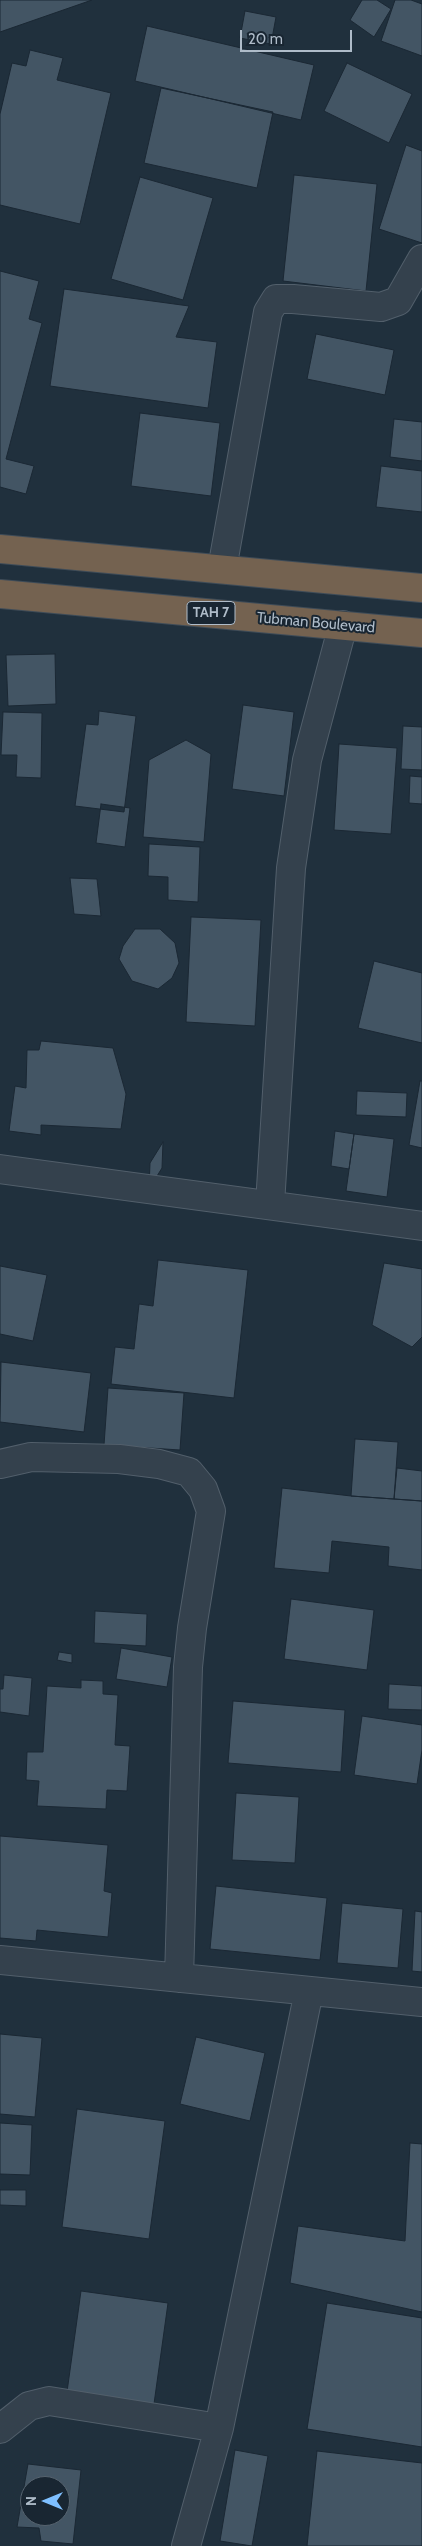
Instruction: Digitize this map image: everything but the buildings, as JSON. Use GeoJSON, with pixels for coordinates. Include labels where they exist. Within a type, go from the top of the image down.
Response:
{"type":"FeatureCollection","features":[{"type":"Feature","properties":{"kind":"highway"},"geometry":{"type":"LineString","coordinates":[[0,549],[422,588]]}},
{"type":"Feature","properties":{"kind":"highway","name":"Tubman Boulevard"},"geometry":{"type":"LineString","coordinates":[[0,594],[422,633]]}},
{"type":"Feature","properties":{"kind":"street"},"geometry":{"type":"LineString","coordinates":[[222,569],[268,312],[276,299],[381,307],[398,301],[422,259]]}},
{"type":"Feature","properties":{"kind":"street"},"geometry":{"type":"LineString","coordinates":[[270,1204],[291,868],[307,760],[343,625]]}},
{"type":"Feature","properties":{"kind":"street"},"geometry":{"type":"LineString","coordinates":[[0,1168],[422,1226]]}},
{"type":"Feature","properties":{"kind":"street"},"geometry":{"type":"LineString","coordinates":[[0,1464],[31,1457],[119,1459],[159,1464],[189,1472],[203,1489],[211,1511],[192,1628],[188,1667],[179,1978]]}},
{"type":"Feature","properties":{"kind":"street"},"geometry":{"type":"LineString","coordinates":[[0,1960],[422,2002]]}},
{"type":"Feature","properties":{"kind":"street"},"geometry":{"type":"LineString","coordinates":[[186,2546],[219,2428],[309,1991]]}},
{"type":"Feature","properties":{"kind":"street"},"geometry":{"type":"LineString","coordinates":[[0,2429],[29,2406],[49,2401],[219,2428]]}}]}
